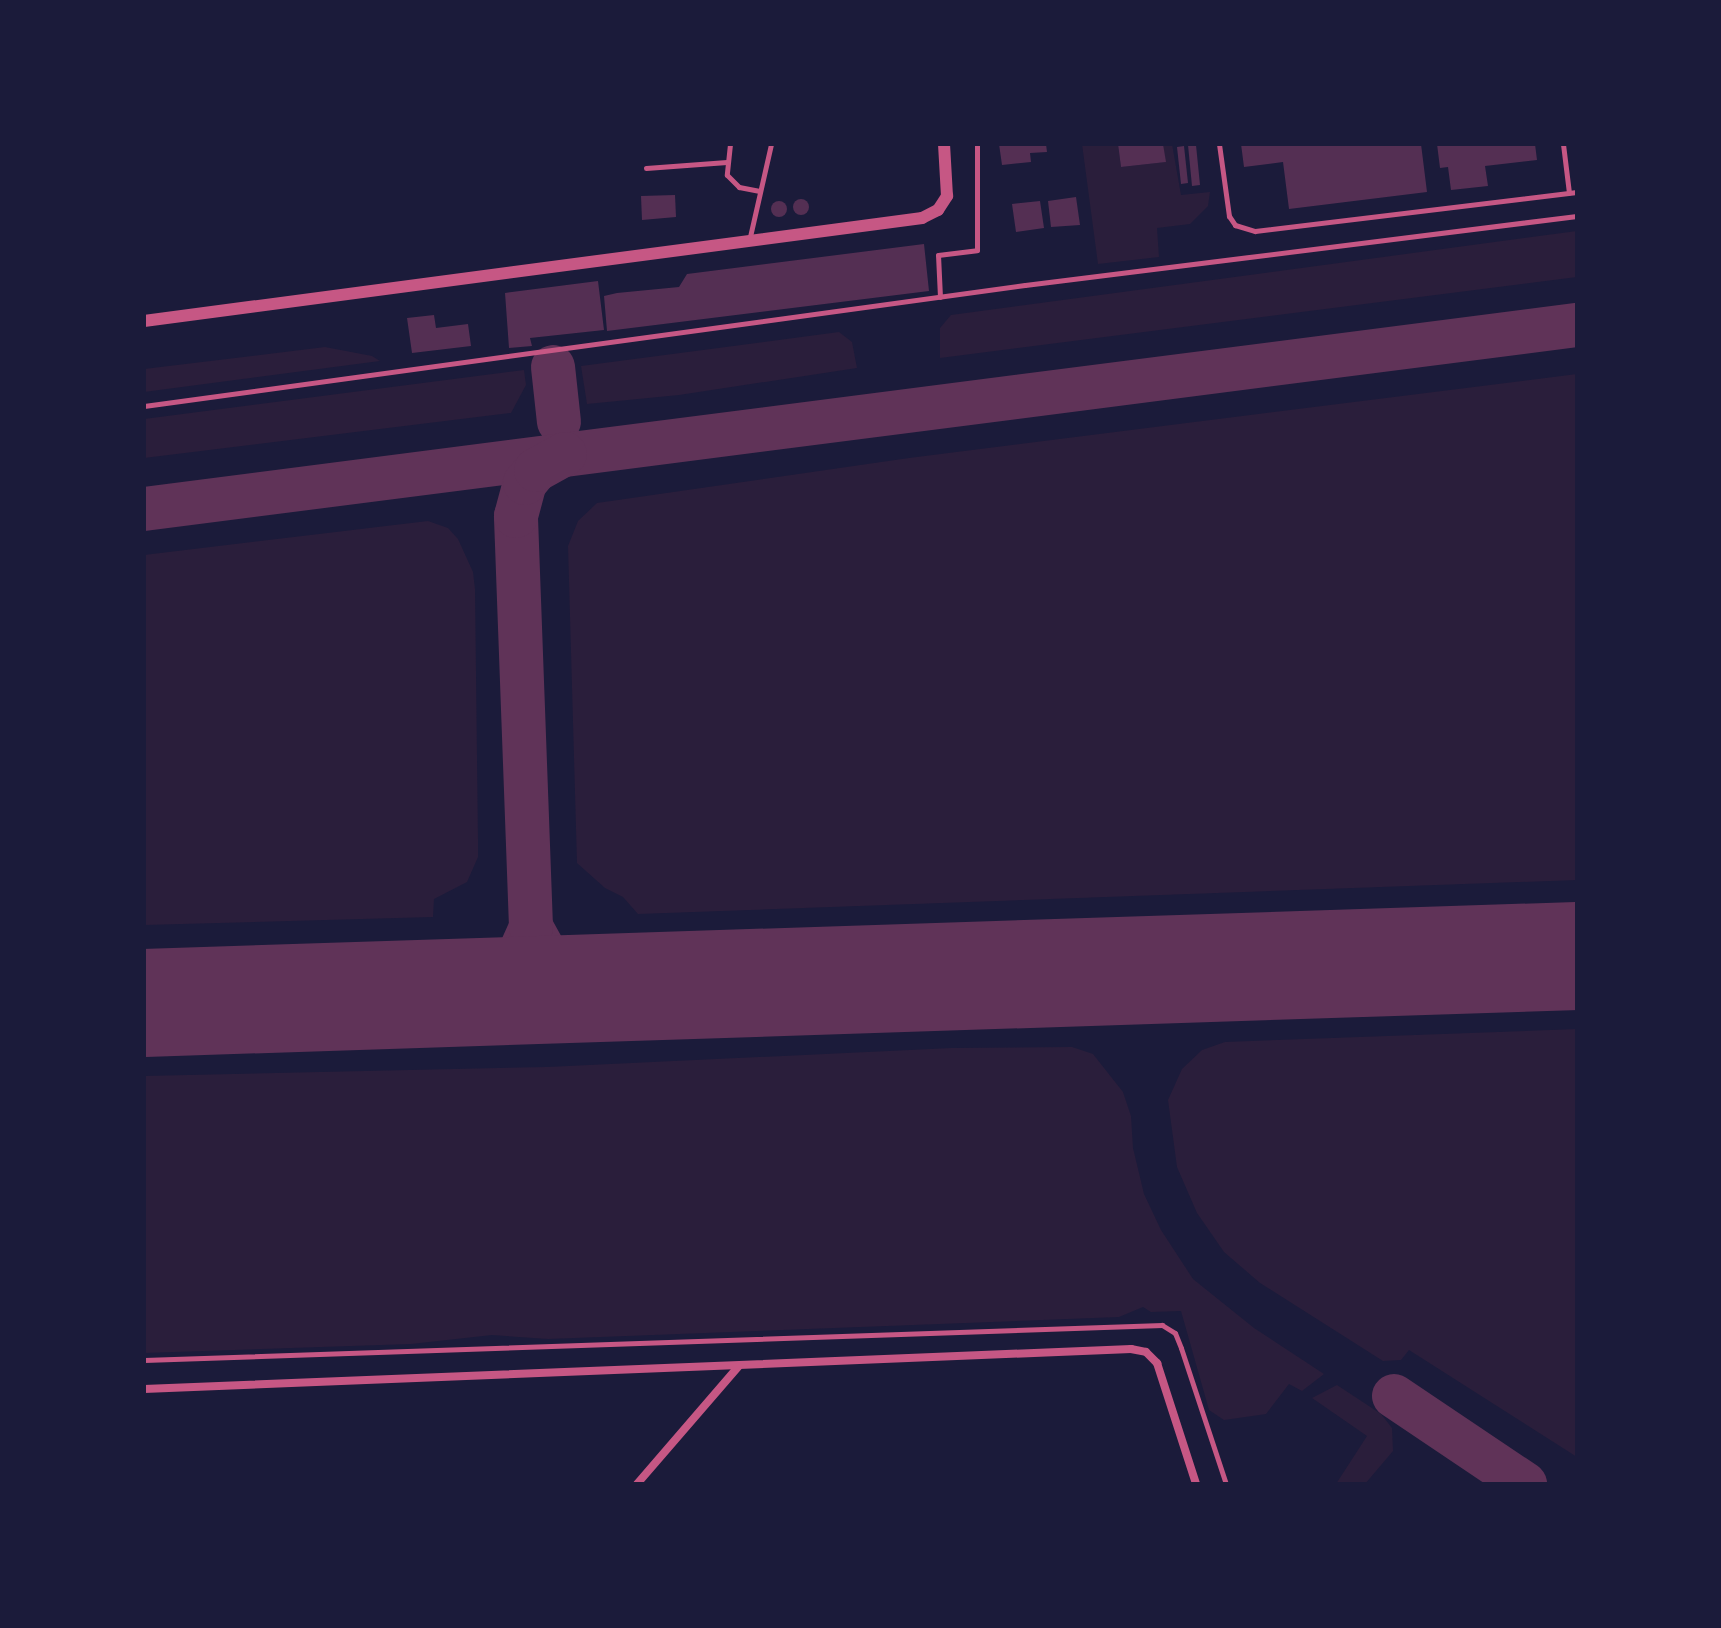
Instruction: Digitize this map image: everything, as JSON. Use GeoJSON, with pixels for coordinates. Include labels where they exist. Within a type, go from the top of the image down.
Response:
{"type":"FeatureCollection","features":[{"type":"Feature","properties":{"kind":"street"},"geometry":{"type":"LineString","coordinates":[[144,321],[895,222],[938,210],[947,196],[944,144]]}},
{"type":"Feature","properties":{"kind":"street"},"geometry":{"type":"LineString","coordinates":[[144,1389],[1131,1349],[1146,1352],[1157,1363],[1196,1484]]}},
{"type":"Feature","properties":{"kind":"street"},"geometry":{"type":"LineString","coordinates":[[637,1484],[738,1367]]}},
{"type":"Feature","properties":{"kind":"lane"},"geometry":{"type":"LineString","coordinates":[[730,144],[727,175],[739,187],[760,191]]}},
{"type":"Feature","properties":{"kind":"lane"},"geometry":{"type":"LineString","coordinates":[[749,241],[771,144]]}},
{"type":"Feature","properties":{"kind":"lane"},"geometry":{"type":"LineString","coordinates":[[940,297],[938,255],[977,250],[977,144]]}},
{"type":"Feature","properties":{"kind":"lane"},"geometry":{"type":"LineString","coordinates":[[1219,144],[1229,216],[1235,225],[1255,231],[1577,192]]}},
{"type":"Feature","properties":{"kind":"lane"},"geometry":{"type":"LineString","coordinates":[[1563,144],[1569,193]]}},
{"type":"Feature","properties":{"kind":"lane"},"geometry":{"type":"LineString","coordinates":[[646,168],[727,162]]}},
{"type":"Feature","properties":{"kind":"lane"},"geometry":{"type":"LineString","coordinates":[[144,406],[940,297],[1577,216]]}},
{"type":"Feature","properties":{"kind":"lane"},"geometry":{"type":"LineString","coordinates":[[144,1360],[1162,1325],[1175,1333],[1226,1484]]}},
{"type":"Feature","properties":{"kind":"shaded area"},"geometry":{"type":"Polygon","coordinates":[[[1082,144],[1118,144],[1121,167],[1165,162],[1163,144],[1172,144],[1181,195],[1210,192],[1208,206],[1190,224],[1157,228],[1159,257],[1098,264],[1082,144]]]}},
{"type":"Feature","properties":{"kind":"shaded area"},"geometry":{"type":"Polygon","coordinates":[[[1577,231],[1577,277],[940,358],[940,328],[951,315],[1577,231]]]}},
{"type":"Feature","properties":{"kind":"shaded area"},"geometry":{"type":"Polygon","coordinates":[[[839,332],[852,342],[857,368],[679,395],[587,404],[581,366],[839,332]]]}},
{"type":"Feature","properties":{"kind":"shaded area"},"geometry":{"type":"Polygon","coordinates":[[[325,347],[372,356],[380,361],[144,392],[144,369],[325,347]]]}},
{"type":"Feature","properties":{"kind":"shaded area"},"geometry":{"type":"Polygon","coordinates":[[[524,370],[526,385],[511,413],[144,458],[144,419],[524,370]]]}},
{"type":"Feature","properties":{"kind":"shaded area"},"geometry":{"type":"Polygon","coordinates":[[[1577,374],[1577,880],[638,914],[623,897],[605,888],[577,863],[568,546],[578,521],[597,503],[909,458],[1577,374]]]}},
{"type":"Feature","properties":{"kind":"shaded area"},"geometry":{"type":"Polygon","coordinates":[[[428,521],[448,528],[458,539],[473,572],[475,589],[478,857],[467,882],[434,899],[433,917],[144,925],[144,555],[428,521]]]}},
{"type":"Feature","properties":{"kind":"shaded area"},"geometry":{"type":"Polygon","coordinates":[[[1577,1029],[1577,1457],[1409,1350],[1401,1360],[1383,1361],[1260,1283],[1224,1252],[1197,1213],[1177,1167],[1168,1100],[1182,1069],[1202,1050],[1225,1042],[1577,1029]]]}},
{"type":"Feature","properties":{"kind":"shaded area"},"geometry":{"type":"Polygon","coordinates":[[[1072,1047],[1093,1054],[1123,1092],[1131,1116],[1133,1148],[1144,1194],[1161,1230],[1193,1279],[1254,1328],[1324,1374],[1302,1391],[1289,1384],[1266,1414],[1224,1420],[1209,1410],[1181,1311],[1151,1312],[1143,1307],[1119,1317],[548,1339],[492,1335],[411,1344],[144,1353],[144,1076],[547,1067],[952,1048],[1072,1047]]]}},
{"type":"Feature","properties":{"kind":"shaded area"},"geometry":{"type":"Polygon","coordinates":[[[1337,1385],[1381,1414],[1392,1428],[1393,1451],[1365,1484],[1336,1484],[1367,1436],[1312,1398],[1337,1385]]]}},
{"type":"Feature","properties":{"kind":"building"},"geometry":{"type":"Polygon","coordinates":[[[999,144],[1046,144],[1047,152],[1030,153],[1031,162],[1002,165],[999,144]]]}},
{"type":"Feature","properties":{"kind":"building"},"geometry":{"type":"Polygon","coordinates":[[[1118,144],[1163,144],[1166,162],[1121,167],[1118,144]]]}},
{"type":"Feature","properties":{"kind":"building"},"geometry":{"type":"Polygon","coordinates":[[[1241,144],[1421,144],[1427,192],[1289,209],[1283,162],[1244,167],[1241,144]]]}},
{"type":"Feature","properties":{"kind":"building"},"geometry":{"type":"Polygon","coordinates":[[[1437,144],[1535,144],[1537,160],[1485,166],[1488,186],[1451,190],[1448,167],[1440,168],[1437,144]]]}},
{"type":"Feature","properties":{"kind":"building"},"geometry":{"type":"Polygon","coordinates":[[[1188,145],[1196,145],[1200,185],[1192,186],[1188,145]]]}},
{"type":"Feature","properties":{"kind":"building"},"geometry":{"type":"Polygon","coordinates":[[[1184,146],[1188,183],[1181,184],[1177,147],[1184,146]]]}},
{"type":"Feature","properties":{"kind":"building"},"geometry":{"type":"Polygon","coordinates":[[[675,195],[676,217],[642,220],[641,196],[675,195]]]}},
{"type":"Feature","properties":{"kind":"building"},"geometry":{"type":"Polygon","coordinates":[[[1076,197],[1080,225],[1051,227],[1048,201],[1076,197]]]}},
{"type":"Feature","properties":{"kind":"building"},"geometry":{"type":"Polygon","coordinates":[[[801,199],[807,201],[807,213],[801,215],[795,213],[793,207],[795,201],[801,199]]]}},
{"type":"Feature","properties":{"kind":"building"},"geometry":{"type":"Polygon","coordinates":[[[779,201],[785,203],[785,215],[779,217],[773,215],[771,209],[773,203],[779,201]]]}},
{"type":"Feature","properties":{"kind":"building"},"geometry":{"type":"Polygon","coordinates":[[[1040,201],[1044,228],[1016,232],[1012,204],[1040,201]]]}},
{"type":"Feature","properties":{"kind":"building"},"geometry":{"type":"Polygon","coordinates":[[[924,244],[929,291],[607,331],[604,296],[679,287],[687,274],[924,244]]]}},
{"type":"Feature","properties":{"kind":"building"},"geometry":{"type":"Polygon","coordinates":[[[598,281],[604,330],[530,338],[532,346],[509,348],[505,293],[598,281]]]}},
{"type":"Feature","properties":{"kind":"building"},"geometry":{"type":"Polygon","coordinates":[[[434,315],[436,328],[468,324],[471,346],[412,353],[407,318],[434,315]]]}},
{"type":"Feature","properties":{"kind":"taxiway"},"geometry":{"type":"LineString","coordinates":[[144,509],[1577,325]]}},
{"type":"Feature","properties":{"kind":"taxiway"},"geometry":{"type":"LineString","coordinates":[[553,367],[559,422]]}},
{"type":"Feature","properties":{"kind":"taxiway"},"geometry":{"type":"LineString","coordinates":[[458,993],[503,973],[516,961],[531,927],[516,516],[525,483],[536,470],[565,454]]}},
{"type":"Feature","properties":{"kind":"taxiway"},"geometry":{"type":"LineString","coordinates":[[531,927],[548,958],[559,968],[576,978],[613,988]]}},
{"type":"Feature","properties":{"kind":"taxiway"},"geometry":{"type":"LineString","coordinates":[[1394,1396],[1525,1484]]}},
{"type":"Feature","properties":{"kind":"runway"},"geometry":{"type":"LineString","coordinates":[[144,1003],[1577,956]]}}]}
